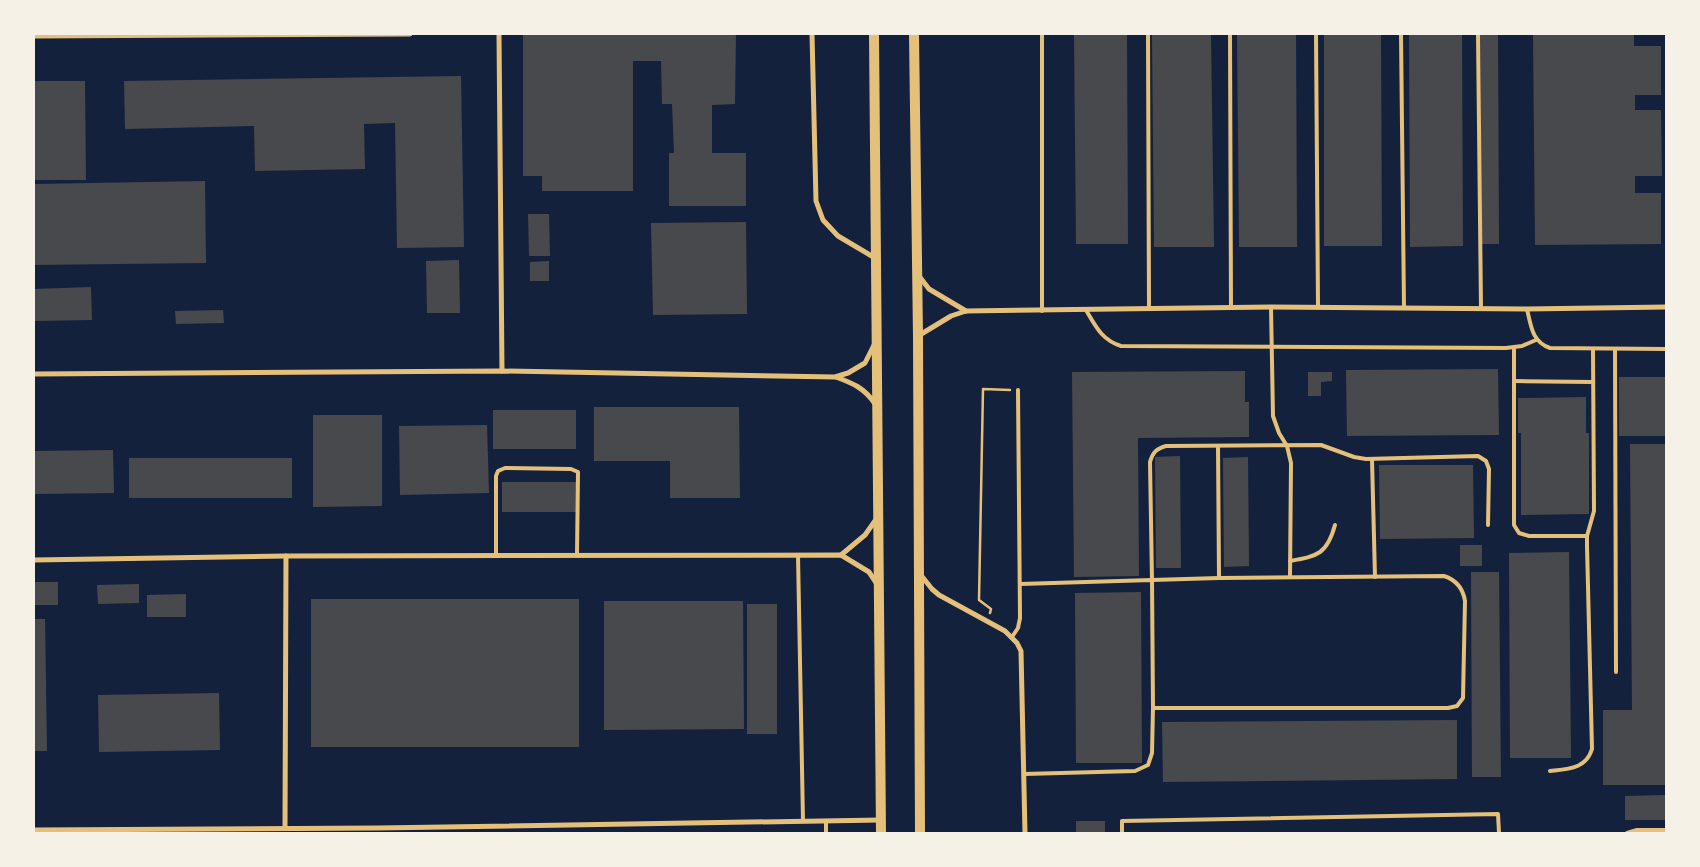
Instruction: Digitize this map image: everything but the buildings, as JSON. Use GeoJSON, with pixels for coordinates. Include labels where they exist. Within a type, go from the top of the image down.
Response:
{"type":"FeatureCollection","features":[{"type":"Feature","properties":{"kind":"main road"},"geometry":{"type":"LineString","coordinates":[[874,34],[881,833]]}},
{"type":"Feature","properties":{"kind":"main road"},"geometry":{"type":"LineString","coordinates":[[914,34],[918,274],[920,833]]}},
{"type":"Feature","properties":{"kind":"street"},"geometry":{"type":"LineString","coordinates":[[34,36],[410,34]]}},
{"type":"Feature","properties":{"kind":"street"},"geometry":{"type":"LineString","coordinates":[[499,34],[502,371]]}},
{"type":"Feature","properties":{"kind":"street"},"geometry":{"type":"LineString","coordinates":[[812,34],[816,201],[823,220],[838,236],[876,258]]}},
{"type":"Feature","properties":{"kind":"street"},"geometry":{"type":"LineString","coordinates":[[918,274],[929,289],[966,311]]}},
{"type":"Feature","properties":{"kind":"street"},"geometry":{"type":"LineString","coordinates":[[918,336],[937,323],[966,311],[1271,307],[1480,309],[1666,307]]}},
{"type":"Feature","properties":{"kind":"street"},"geometry":{"type":"LineString","coordinates":[[34,374],[502,371],[835,377],[848,373],[864,363],[876,340]]}},
{"type":"Feature","properties":{"kind":"street"},"geometry":{"type":"LineString","coordinates":[[835,377],[854,384],[869,394],[877,407]]}},
{"type":"Feature","properties":{"kind":"street"},"geometry":{"type":"LineString","coordinates":[[841,555],[865,535],[878,517]]}},
{"type":"Feature","properties":{"kind":"street"},"geometry":{"type":"LineString","coordinates":[[34,560],[286,556],[841,555],[869,572],[879,588]]}},
{"type":"Feature","properties":{"kind":"street"},"geometry":{"type":"LineString","coordinates":[[285,828],[286,556]]}},
{"type":"Feature","properties":{"kind":"street"},"geometry":{"type":"LineString","coordinates":[[920,572],[940,595],[1012,637],[1017,643],[1022,660],[1025,833]]}},
{"type":"Feature","properties":{"kind":"street"},"geometry":{"type":"LineString","coordinates":[[34,830],[285,828],[378,831],[881,820]]}},
{"type":"Feature","properties":{"kind":"lane"},"geometry":{"type":"LineString","coordinates":[[1042,34],[1042,311]]}},
{"type":"Feature","properties":{"kind":"lane"},"geometry":{"type":"LineString","coordinates":[[1148,34],[1149,309]]}},
{"type":"Feature","properties":{"kind":"lane"},"geometry":{"type":"LineString","coordinates":[[1230,34],[1231,308]]}},
{"type":"Feature","properties":{"kind":"lane"},"geometry":{"type":"LineString","coordinates":[[1316,34],[1318,307]]}},
{"type":"Feature","properties":{"kind":"lane"},"geometry":{"type":"LineString","coordinates":[[1401,34],[1404,308]]}},
{"type":"Feature","properties":{"kind":"lane"},"geometry":{"type":"LineString","coordinates":[[1478,34],[1480,309]]}},
{"type":"Feature","properties":{"kind":"lane"},"geometry":{"type":"LineString","coordinates":[[1271,307],[1273,416],[1279,433],[1287,446],[1291,464],[1290,577]]}},
{"type":"Feature","properties":{"kind":"lane"},"geometry":{"type":"LineString","coordinates":[[1527,309],[1536,340],[1550,348],[1666,349]]}},
{"type":"Feature","properties":{"kind":"lane"},"geometry":{"type":"LineString","coordinates":[[1086,310],[1099,333],[1105,339],[1121,346],[1514,348],[1536,340]]}},
{"type":"Feature","properties":{"kind":"lane"},"geometry":{"type":"LineString","coordinates":[[1514,348],[1513,522],[1515,529],[1529,536],[1588,536]]}},
{"type":"Feature","properties":{"kind":"lane"},"geometry":{"type":"LineString","coordinates":[[1550,771],[1575,768],[1582,765],[1590,756],[1592,749],[1588,536],[1594,510],[1593,349]]}},
{"type":"Feature","properties":{"kind":"lane"},"geometry":{"type":"LineString","coordinates":[[1614,349],[1616,672]]}},
{"type":"Feature","properties":{"kind":"lane"},"geometry":{"type":"LineString","coordinates":[[1514,381],[1593,382]]}},
{"type":"Feature","properties":{"kind":"lane"},"geometry":{"type":"LineString","coordinates":[[1012,637],[1018,628],[1020,618],[1018,390]]}},
{"type":"Feature","properties":{"kind":"lane"},"geometry":{"type":"LineString","coordinates":[[1024,774],[1135,771],[1148,764],[1152,753],[1153,708],[1150,462],[1152,454],[1157,449],[1166,446],[1321,446],[1354,457],[1372,459],[1474,456],[1486,461],[1489,469],[1488,526]]}},
{"type":"Feature","properties":{"kind":"lane"},"geometry":{"type":"LineString","coordinates":[[1218,446],[1219,578]]}},
{"type":"Feature","properties":{"kind":"lane"},"geometry":{"type":"LineString","coordinates":[[1372,459],[1375,577]]}},
{"type":"Feature","properties":{"kind":"lane"},"geometry":{"type":"LineString","coordinates":[[496,555],[496,473],[500,469],[505,468],[571,469],[578,472],[577,555]]}},
{"type":"Feature","properties":{"kind":"lane"},"geometry":{"type":"LineString","coordinates":[[1290,561],[1316,556],[1331,540],[1335,525]]}},
{"type":"Feature","properties":{"kind":"lane"},"geometry":{"type":"LineString","coordinates":[[798,555],[803,821]]}},
{"type":"Feature","properties":{"kind":"lane"},"geometry":{"type":"LineString","coordinates":[[1020,584],[1219,578],[1444,576],[1456,582],[1461,588],[1465,601],[1463,698],[1457,706],[1448,708],[1153,708]]}},
{"type":"Feature","properties":{"kind":"lane"},"geometry":{"type":"LineString","coordinates":[[1122,833],[1122,820],[1498,814],[1499,833]]}},
{"type":"Feature","properties":{"kind":"lane"},"geometry":{"type":"LineString","coordinates":[[826,821],[826,833]]}},
{"type":"Feature","properties":{"kind":"lane"},"geometry":{"type":"LineString","coordinates":[[1628,833],[1637,830],[1666,830]]}},
{"type":"Feature","properties":{"kind":"path"},"geometry":{"type":"LineString","coordinates":[[986,621],[991,610],[979,600],[983,390],[1018,390]]}}]}
